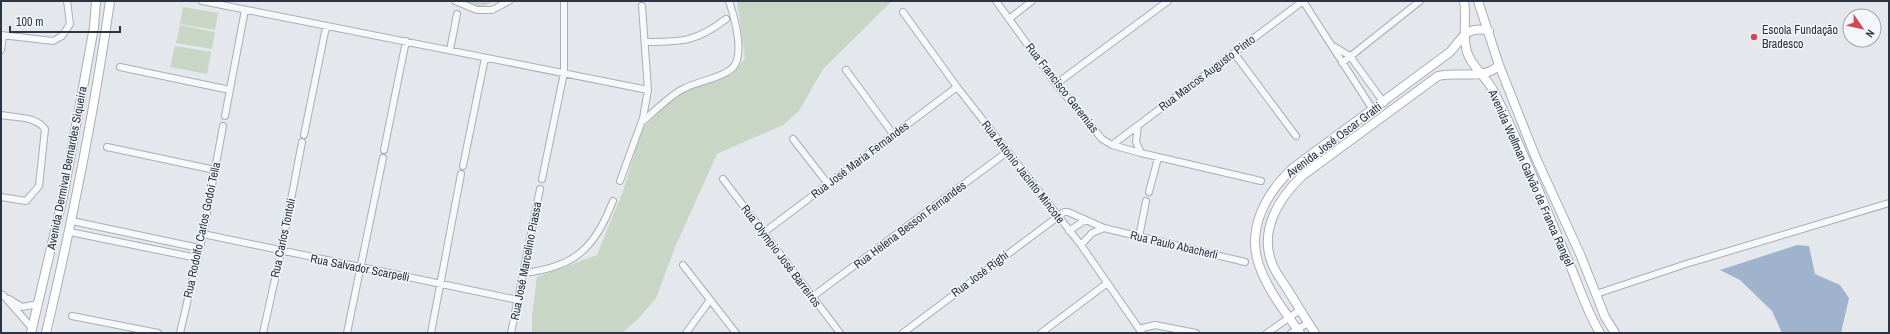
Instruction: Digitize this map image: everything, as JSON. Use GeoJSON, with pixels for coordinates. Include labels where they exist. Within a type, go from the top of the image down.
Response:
{"type":"FeatureCollection","features":[{"type":"Feature","properties":{"kind":"main road","name":"Avenida Dermival Bernardes Siqueira"},"geometry":{"type":"LineString","coordinates":[[31,331],[63,197],[94,28],[96,1]]}},
{"type":"Feature","properties":{"kind":"main road","name":"Avenida Dermival Bernardes Siqueira"},"geometry":{"type":"LineString","coordinates":[[46,333],[70,232],[110,1]]}},
{"type":"Feature","properties":{"kind":"main road","name":"Avenida Wellman Galvão de Franca Rangel"},"geometry":{"type":"LineString","coordinates":[[1464,1],[1466,14],[1464,36],[1471,61],[1494,91],[1568,260],[1581,298],[1600,333]]}},
{"type":"Feature","properties":{"kind":"main road","name":"Avenida Wellman Galvão de Franca Rangel"},"geometry":{"type":"LineString","coordinates":[[1478,1],[1499,65],[1536,158],[1580,254],[1605,317],[1615,333]]}},
{"type":"Feature","properties":{"kind":"main road"},"geometry":{"type":"LineString","coordinates":[[1464,36],[1476,28],[1489,31]]}},
{"type":"Feature","properties":{"kind":"main road","name":"Avenida José Oscar Gratti"},"geometry":{"type":"LineString","coordinates":[[1296,332],[1290,317],[1270,287],[1258,264],[1256,243],[1257,228],[1262,208],[1279,181],[1293,168],[1384,103],[1450,52],[1464,36]]}},
{"type":"Feature","properties":{"kind":"main road"},"geometry":{"type":"LineString","coordinates":[[1481,74],[1491,72],[1499,65]]}},
{"type":"Feature","properties":{"kind":"main road","name":"Avenida José Oscar Gratti"},"geometry":{"type":"LineString","coordinates":[[1315,333],[1273,266],[1268,246],[1272,218],[1277,205],[1288,190],[1302,176],[1438,76],[1448,73],[1481,74]]}},
{"type":"Feature","properties":{"kind":"street"},"geometry":{"type":"LineString","coordinates":[[1,50],[2,35],[53,41],[58,39],[62,36],[70,24],[68,1]]}},
{"type":"Feature","properties":{"kind":"street"},"geometry":{"type":"LineString","coordinates":[[202,1],[208,1],[326,27],[450,50],[648,90]]}},
{"type":"Feature","properties":{"kind":"street"},"geometry":{"type":"LineString","coordinates":[[455,1],[477,10],[492,10],[509,1]]}},
{"type":"Feature","properties":{"kind":"street"},"geometry":{"type":"LineString","coordinates":[[542,179],[564,73],[564,1]]}},
{"type":"Feature","properties":{"kind":"street"},"geometry":{"type":"LineString","coordinates":[[642,122],[683,88],[730,71],[736,64],[738,56],[736,20],[729,1]]}},
{"type":"Feature","properties":{"kind":"street","name":"Rua Francisco Geremias"},"geometry":{"type":"LineString","coordinates":[[996,1],[1056,84],[1093,130],[1112,145],[1158,158],[1261,181]]}},
{"type":"Feature","properties":{"kind":"street"},"geometry":{"type":"LineString","coordinates":[[1009,18],[1032,1]]}},
{"type":"Feature","properties":{"kind":"street"},"geometry":{"type":"LineString","coordinates":[[1056,84],[1168,1]]}},
{"type":"Feature","properties":{"kind":"street"},"geometry":{"type":"LineString","coordinates":[[1303,1],[1373,110]]}},
{"type":"Feature","properties":{"kind":"street","name":"Rua Marcos Augusto Pinto"},"geometry":{"type":"LineString","coordinates":[[1112,145],[1303,1]]}},
{"type":"Feature","properties":{"kind":"street"},"geometry":{"type":"LineString","coordinates":[[1342,63],[1420,1]]}},
{"type":"Feature","properties":{"kind":"street"},"geometry":{"type":"LineString","coordinates":[[620,181],[642,122],[648,90],[642,6]]}},
{"type":"Feature","properties":{"kind":"street"},"geometry":{"type":"LineString","coordinates":[[225,116],[245,10]]}},
{"type":"Feature","properties":{"kind":"street","name":"Rua Antonio Jacinto Mincote"},"geometry":{"type":"LineString","coordinates":[[903,12],[957,87],[1070,231],[1140,331]]}},
{"type":"Feature","properties":{"kind":"street"},"geometry":{"type":"LineString","coordinates":[[450,50],[457,14]]}},
{"type":"Feature","properties":{"kind":"street"},"geometry":{"type":"LineString","coordinates":[[645,42],[682,42],[710,31],[726,19]]}},
{"type":"Feature","properties":{"kind":"street"},"geometry":{"type":"LineString","coordinates":[[304,135],[326,27]]}},
{"type":"Feature","properties":{"kind":"street"},"geometry":{"type":"LineString","coordinates":[[384,150],[406,42]]}},
{"type":"Feature","properties":{"kind":"street"},"geometry":{"type":"LineString","coordinates":[[1332,45],[1350,56],[1384,103]]}},
{"type":"Feature","properties":{"kind":"street"},"geometry":{"type":"LineString","coordinates":[[1234,53],[1296,136]]}},
{"type":"Feature","properties":{"kind":"street"},"geometry":{"type":"LineString","coordinates":[[463,166],[485,58]]}},
{"type":"Feature","properties":{"kind":"street"},"geometry":{"type":"LineString","coordinates":[[120,67],[230,90]]}},
{"type":"Feature","properties":{"kind":"street"},"geometry":{"type":"LineString","coordinates":[[846,70],[893,134]]}},
{"type":"Feature","properties":{"kind":"street","name":"Rua José Maria Fernandes"},"geometry":{"type":"LineString","coordinates":[[763,233],[957,87]]}},
{"type":"Feature","properties":{"kind":"street"},"geometry":{"type":"LineString","coordinates":[[1,116],[34,120],[40,122],[45,129],[39,186],[26,201],[1,197]]}},
{"type":"Feature","properties":{"kind":"street","name":"Rua Rodolfo Carlos Godoi Tella"},"geometry":{"type":"LineString","coordinates":[[180,333],[203,234],[223,126]]}},
{"type":"Feature","properties":{"kind":"street"},"geometry":{"type":"LineString","coordinates":[[1138,126],[1136,142],[1141,153]]}},
{"type":"Feature","properties":{"kind":"street"},"geometry":{"type":"LineString","coordinates":[[793,138],[828,184]]}},
{"type":"Feature","properties":{"kind":"street","name":"Rua Carlos Tontoli"},"geometry":{"type":"LineString","coordinates":[[263,333],[281,252],[302,142]]}},
{"type":"Feature","properties":{"kind":"street"},"geometry":{"type":"LineString","coordinates":[[107,147],[215,170]]}},
{"type":"Feature","properties":{"kind":"street","name":"Rua Helena Besson Fernandes"},"geometry":{"type":"LineString","coordinates":[[812,297],[1007,152]]}},
{"type":"Feature","properties":{"kind":"street"},"geometry":{"type":"LineString","coordinates":[[346,333],[383,158]]}},
{"type":"Feature","properties":{"kind":"street"},"geometry":{"type":"LineString","coordinates":[[1148,192],[1158,158]]}},
{"type":"Feature","properties":{"kind":"street"},"geometry":{"type":"LineString","coordinates":[[431,333],[461,174]]}},
{"type":"Feature","properties":{"kind":"street","name":"Rua Olympio José Barreiros"},"geometry":{"type":"LineString","coordinates":[[723,179],[840,333]]}},
{"type":"Feature","properties":{"kind":"street","name":"Rua José Marcelino Piassa"},"geometry":{"type":"LineString","coordinates":[[511,333],[540,189]]}},
{"type":"Feature","properties":{"kind":"street"},"geometry":{"type":"LineString","coordinates":[[524,273],[548,270],[575,257],[597,235],[606,220],[613,201]]}},
{"type":"Feature","properties":{"kind":"street"},"geometry":{"type":"LineString","coordinates":[[1139,237],[1146,201]]}},
{"type":"Feature","properties":{"kind":"street"},"geometry":{"type":"LineString","coordinates":[[1596,294],[1686,264],[1889,203]]}},
{"type":"Feature","properties":{"kind":"street","name":"Rua Paulo Abacherli"},"geometry":{"type":"LineString","coordinates":[[1057,216],[1068,212],[1104,228],[1244,262]]}},
{"type":"Feature","properties":{"kind":"street","name":"Rua José Righi"},"geometry":{"type":"LineString","coordinates":[[903,333],[1057,216]]}},
{"type":"Feature","properties":{"kind":"street"},"geometry":{"type":"LineString","coordinates":[[1070,231],[1085,220]]}},
{"type":"Feature","properties":{"kind":"street"},"geometry":{"type":"LineString","coordinates":[[72,221],[199,248]]}},
{"type":"Feature","properties":{"kind":"street"},"geometry":{"type":"LineString","coordinates":[[1080,245],[1092,233],[1104,228]]}},
{"type":"Feature","properties":{"kind":"street"},"geometry":{"type":"LineString","coordinates":[[70,232],[197,258]]}},
{"type":"Feature","properties":{"kind":"street","name":"Rua Salvador Scarpelli"},"geometry":{"type":"LineString","coordinates":[[203,234],[281,252],[518,300]]}},
{"type":"Feature","properties":{"kind":"street"},"geometry":{"type":"LineString","coordinates":[[684,265],[736,333]]}},
{"type":"Feature","properties":{"kind":"street"},"geometry":{"type":"LineString","coordinates":[[1042,333],[1106,284]]}},
{"type":"Feature","properties":{"kind":"street"},"geometry":{"type":"LineString","coordinates":[[2,294],[22,307],[38,304]]}},
{"type":"Feature","properties":{"kind":"street"},"geometry":{"type":"LineString","coordinates":[[2,294],[31,331]]}},
{"type":"Feature","properties":{"kind":"street"},"geometry":{"type":"LineString","coordinates":[[686,333],[710,300]]}},
{"type":"Feature","properties":{"kind":"street"},"geometry":{"type":"LineString","coordinates":[[1267,333],[1300,310]]}},
{"type":"Feature","properties":{"kind":"street"},"geometry":{"type":"LineString","coordinates":[[72,316],[158,333]]}},
{"type":"Feature","properties":{"kind":"street"},"geometry":{"type":"LineString","coordinates":[[1296,332],[1308,323]]}},
{"type":"Feature","properties":{"kind":"street"},"geometry":{"type":"LineString","coordinates":[[1140,331],[1155,325],[1196,333]]}},
{"type":"Feature","properties":{"kind":"green space"},"geometry":{"type":"Polygon","coordinates":[[[455,1],[494,1],[477,10],[455,1]]]}},
{"type":"Feature","properties":{"kind":"green space"},"geometry":{"type":"Polygon","coordinates":[[[737,1],[892,1],[823,69],[799,111],[783,125],[717,154],[676,245],[656,298],[639,318],[622,333],[532,333],[532,316],[537,277],[597,255],[623,191],[642,129],[683,88],[733,74],[745,58],[737,1]]]}},
{"type":"Feature","properties":{"kind":"green space"},"geometry":{"type":"Polygon","coordinates":[[[183,7],[218,13],[215,30],[180,24],[183,7]]]}},
{"type":"Feature","properties":{"kind":"green space"},"geometry":{"type":"Polygon","coordinates":[[[180,25],[215,32],[212,49],[176,43],[180,25]]]}},
{"type":"Feature","properties":{"kind":"green space"},"geometry":{"type":"Polygon","coordinates":[[[175,46],[211,52],[207,74],[170,67],[175,46]]]}},
{"type":"Feature","properties":{"kind":"water"},"geometry":{"type":"Polygon","coordinates":[[[1797,245],[1809,246],[1815,274],[1840,285],[1849,298],[1841,333],[1782,333],[1772,311],[1740,280],[1720,270],[1797,245]]]}},
{"type":"Feature","properties":{"kind":"place","name":"Escola Fundação Bradesco"},"geometry":{"type":"Point","coordinates":[1754,37]}}]}
